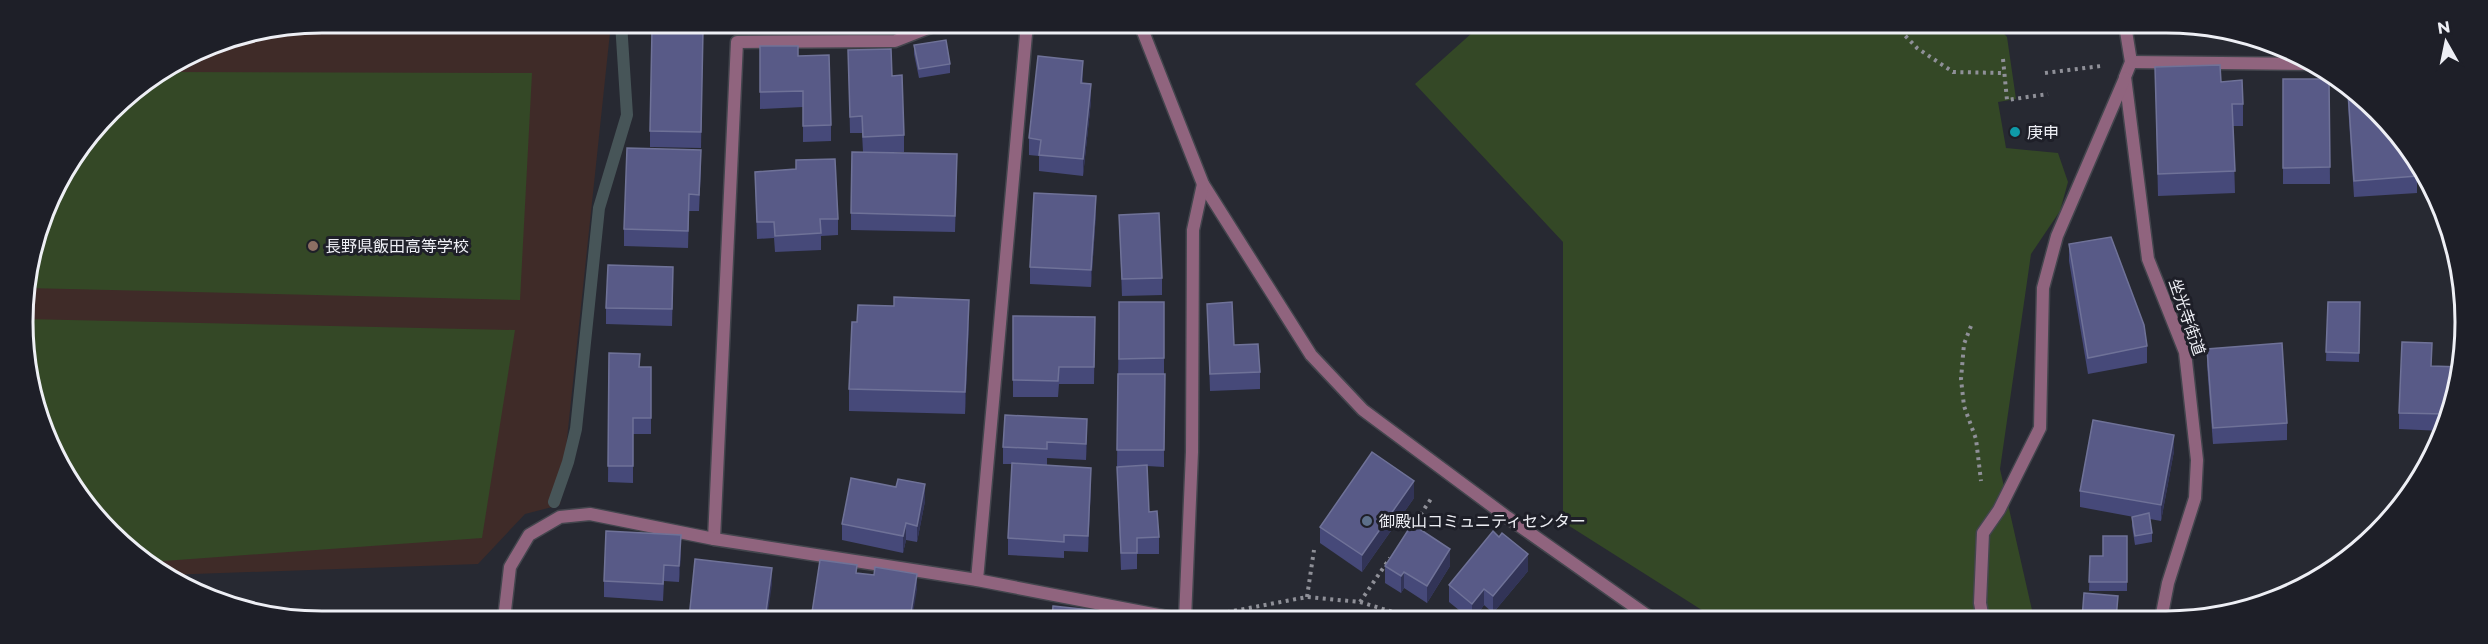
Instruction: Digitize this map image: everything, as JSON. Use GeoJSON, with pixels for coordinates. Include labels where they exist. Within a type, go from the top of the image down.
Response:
{"type":"FeatureCollection","features":[{"type":"Feature","properties":{"kind":"street"},"geometry":{"type":"LineString","coordinates":[[714,539],[737,42],[895,41],[915,33]]}},
{"type":"Feature","properties":{"kind":"street"},"geometry":{"type":"LineString","coordinates":[[977,580],[1026,33]]}},
{"type":"Feature","properties":{"kind":"street"},"geometry":{"type":"LineString","coordinates":[[1144,33],[1203,184],[1311,355],[1355,402],[1440,468],[1641,611]]}},
{"type":"Feature","properties":{"kind":"street"},"geometry":{"type":"LineString","coordinates":[[2121,33],[2126,40]]}},
{"type":"Feature","properties":{"kind":"street"},"geometry":{"type":"LineString","coordinates":[[2126,33],[2131,62],[2295,64]]}},
{"type":"Feature","properties":{"kind":"street","name":"坐光寺街道"},"geometry":{"type":"LineString","coordinates":[[2131,62],[2125,77],[2148,259],[2185,352],[2197,460],[2195,498],[2168,583],[2163,611]]}},
{"type":"Feature","properties":{"kind":"street"},"geometry":{"type":"LineString","coordinates":[[1982,611],[1983,533],[1999,510],[2040,428],[2043,288],[2057,237],[2125,77]]}},
{"type":"Feature","properties":{"kind":"street"},"geometry":{"type":"LineString","coordinates":[[1185,611],[1192,452],[1192,230],[1203,184]]}},
{"type":"Feature","properties":{"kind":"street"},"geometry":{"type":"LineString","coordinates":[[505,611],[510,567],[530,535],[560,517],[590,513],[714,539],[977,580],[1138,611]]}},
{"type":"Feature","properties":{"kind":"path"},"geometry":{"type":"LineString","coordinates":[[1903,33],[1917,48],[1953,72],[2004,73]]}},
{"type":"Feature","properties":{"kind":"path"},"geometry":{"type":"LineString","coordinates":[[2002,59],[2007,100],[2048,94]]}},
{"type":"Feature","properties":{"kind":"path"},"geometry":{"type":"LineString","coordinates":[[2045,73],[2077,69]]}},
{"type":"Feature","properties":{"kind":"path"},"geometry":{"type":"LineString","coordinates":[[1971,326],[1964,344],[1960,379],[1964,406],[1976,439],[1981,477],[1983,533]]}},
{"type":"Feature","properties":{"kind":"path"},"geometry":{"type":"LineString","coordinates":[[1411,528],[1436,492]]}},
{"type":"Feature","properties":{"kind":"path"},"geometry":{"type":"LineString","coordinates":[[1307,597],[1314,550]]}},
{"type":"Feature","properties":{"kind":"path"},"geometry":{"type":"LineString","coordinates":[[1360,602],[1392,556]]}},
{"type":"Feature","properties":{"kind":"path"},"geometry":{"type":"LineString","coordinates":[[1234,611],[1307,597],[1360,602],[1390,611]]}},
{"type":"Feature","properties":{"kind":"shaded area","name":"長野県飯田高等学校"},"geometry":{"type":"Polygon","coordinates":[[[610,33],[560,505],[525,514],[478,564],[182,574],[131,539],[105,513],[82,483],[55,433],[43,397],[35,360],[33,322],[35,284],[48,229],[72,177],[105,131],[131,105],[161,82],[194,63],[229,48],[284,35],[610,33]]]}},
{"type":"Feature","properties":{"kind":"green space"},"geometry":{"type":"Polygon","coordinates":[[[1472,33],[2003,33],[2007,37],[2016,99],[1998,102],[2006,148],[2058,153],[2068,182],[2060,211],[2031,254],[2000,469],[2032,611],[1703,611],[1563,522],[1563,242],[1415,84],[1472,33]]]}},
{"type":"Feature","properties":{"kind":"green space"},"geometry":{"type":"Polygon","coordinates":[[[177,72],[532,73],[520,300],[35,288],[48,229],[63,194],[82,161],[105,131],[131,105],[177,72]]]}},
{"type":"Feature","properties":{"kind":"green space"},"geometry":{"type":"Polygon","coordinates":[[[33,319],[515,330],[482,538],[160,561],[131,539],[105,513],[82,483],[63,450],[43,397],[35,360],[33,319]]]}},
{"type":"Feature","properties":{"kind":"building"},"geometry":{"type":"Polygon","coordinates":[[[652,33],[703,33],[701,132],[650,131],[652,33]]]}},
{"type":"Feature","properties":{"kind":"building"},"geometry":{"type":"Polygon","coordinates":[[[946,40],[950,64],[919,69],[914,45],[946,40]]]}},
{"type":"Feature","properties":{"kind":"building"},"geometry":{"type":"Polygon","coordinates":[[[760,46],[798,46],[798,56],[829,55],[831,125],[803,126],[803,91],[760,92],[760,46]]]}},
{"type":"Feature","properties":{"kind":"building"},"geometry":{"type":"Polygon","coordinates":[[[891,49],[892,76],[902,75],[904,135],[863,137],[862,116],[850,117],[848,50],[891,49]]]}},
{"type":"Feature","properties":{"kind":"building"},"geometry":{"type":"Polygon","coordinates":[[[1038,56],[1083,61],[1081,83],[1091,84],[1083,159],[1039,155],[1041,140],[1029,138],[1038,56]]]}},
{"type":"Feature","properties":{"kind":"building"},"geometry":{"type":"Polygon","coordinates":[[[2220,65],[2221,82],[2242,80],[2243,104],[2232,104],[2235,171],[2158,174],[2155,67],[2220,65]]]}},
{"type":"Feature","properties":{"kind":"building"},"geometry":{"type":"Polygon","coordinates":[[[2283,79],[2322,79],[2329,84],[2330,167],[2283,168],[2283,79]]]}},
{"type":"Feature","properties":{"kind":"building"},"geometry":{"type":"Polygon","coordinates":[[[2348,98],[2383,131],[2415,176],[2354,181],[2348,98]]]}},
{"type":"Feature","properties":{"kind":"building"},"geometry":{"type":"Polygon","coordinates":[[[627,148],[701,150],[699,195],[689,194],[688,231],[624,229],[627,148]]]}},
{"type":"Feature","properties":{"kind":"building"},"geometry":{"type":"Polygon","coordinates":[[[852,152],[957,154],[955,216],[851,213],[852,152]]]}},
{"type":"Feature","properties":{"kind":"building"},"geometry":{"type":"Polygon","coordinates":[[[835,159],[838,219],[820,219],[821,233],[775,236],[774,222],[757,222],[755,172],[796,169],[796,160],[835,159]]]}},
{"type":"Feature","properties":{"kind":"building"},"geometry":{"type":"Polygon","coordinates":[[[1034,193],[1096,196],[1091,270],[1030,267],[1034,193]]]}},
{"type":"Feature","properties":{"kind":"building"},"geometry":{"type":"Polygon","coordinates":[[[1159,213],[1162,278],[1122,279],[1119,215],[1159,213]]]}},
{"type":"Feature","properties":{"kind":"building"},"geometry":{"type":"Polygon","coordinates":[[[2111,237],[2144,325],[2147,346],[2088,358],[2069,244],[2111,237]]]}},
{"type":"Feature","properties":{"kind":"building"},"geometry":{"type":"Polygon","coordinates":[[[608,265],[673,267],[672,309],[606,308],[608,265]]]}},
{"type":"Feature","properties":{"kind":"building"},"geometry":{"type":"Polygon","coordinates":[[[894,297],[969,300],[965,392],[849,389],[852,322],[857,322],[858,305],[894,306],[894,297]]]}},
{"type":"Feature","properties":{"kind":"building"},"geometry":{"type":"Polygon","coordinates":[[[1119,302],[1164,302],[1164,358],[1119,359],[1119,302]]]}},
{"type":"Feature","properties":{"kind":"building"},"geometry":{"type":"Polygon","coordinates":[[[1232,302],[1234,345],[1258,344],[1260,372],[1210,374],[1207,304],[1232,302]]]}},
{"type":"Feature","properties":{"kind":"building"},"geometry":{"type":"Polygon","coordinates":[[[2328,302],[2360,302],[2359,353],[2326,352],[2328,302]]]}},
{"type":"Feature","properties":{"kind":"building"},"geometry":{"type":"Polygon","coordinates":[[[1013,316],[1095,317],[1094,367],[1059,367],[1058,381],[1013,380],[1013,316]]]}},
{"type":"Feature","properties":{"kind":"building"},"geometry":{"type":"Polygon","coordinates":[[[2402,342],[2432,343],[2431,366],[2452,367],[2440,414],[2399,413],[2402,342]]]}},
{"type":"Feature","properties":{"kind":"building"},"geometry":{"type":"Polygon","coordinates":[[[2282,343],[2287,423],[2213,428],[2207,349],[2282,343]]]}},
{"type":"Feature","properties":{"kind":"building"},"geometry":{"type":"Polygon","coordinates":[[[609,353],[640,354],[639,367],[651,367],[651,418],[633,418],[633,466],[608,466],[609,353]]]}},
{"type":"Feature","properties":{"kind":"building"},"geometry":{"type":"Polygon","coordinates":[[[1118,374],[1165,374],[1164,450],[1117,450],[1118,374]]]}},
{"type":"Feature","properties":{"kind":"building"},"geometry":{"type":"Polygon","coordinates":[[[1005,415],[1087,419],[1086,444],[1047,442],[1047,449],[1003,447],[1005,415]]]}},
{"type":"Feature","properties":{"kind":"building"},"geometry":{"type":"Polygon","coordinates":[[[2093,420],[2174,435],[2161,505],[2080,491],[2093,420]]]}},
{"type":"Feature","properties":{"kind":"building","name":"御殿山コミュニティセンター"},"geometry":{"type":"Polygon","coordinates":[[[1372,452],[1414,481],[1362,555],[1320,527],[1372,452]]]}},
{"type":"Feature","properties":{"kind":"building"},"geometry":{"type":"Polygon","coordinates":[[[1012,463],[1091,468],[1088,536],[1064,535],[1064,542],[1008,538],[1012,463]]]}},
{"type":"Feature","properties":{"kind":"building"},"geometry":{"type":"Polygon","coordinates":[[[1147,465],[1149,512],[1157,511],[1159,537],[1137,538],[1137,553],[1121,553],[1117,467],[1147,465]]]}},
{"type":"Feature","properties":{"kind":"building"},"geometry":{"type":"Polygon","coordinates":[[[851,478],[896,487],[898,479],[925,484],[917,526],[906,523],[903,536],[842,524],[851,478]]]}},
{"type":"Feature","properties":{"kind":"building"},"geometry":{"type":"Polygon","coordinates":[[[2149,513],[2152,533],[2135,536],[2132,517],[2149,513]]]}},
{"type":"Feature","properties":{"kind":"building"},"geometry":{"type":"Polygon","coordinates":[[[1412,524],[1450,549],[1427,586],[1404,572],[1401,576],[1385,566],[1412,524]]]}},
{"type":"Feature","properties":{"kind":"building"},"geometry":{"type":"Polygon","coordinates":[[[606,531],[681,535],[679,566],[664,565],[663,584],[604,581],[606,531]]]}},
{"type":"Feature","properties":{"kind":"building"},"geometry":{"type":"Polygon","coordinates":[[[1493,531],[1499,537],[1502,533],[1528,554],[1493,596],[1484,589],[1472,604],[1449,585],[1493,531]]]}},
{"type":"Feature","properties":{"kind":"building"},"geometry":{"type":"Polygon","coordinates":[[[2103,536],[2127,536],[2127,582],[2089,582],[2090,556],[2103,556],[2103,536]]]}},
{"type":"Feature","properties":{"kind":"building"},"geometry":{"type":"Polygon","coordinates":[[[695,559],[772,568],[766,611],[690,611],[695,559]]]}},
{"type":"Feature","properties":{"kind":"building"},"geometry":{"type":"Polygon","coordinates":[[[820,560],[857,565],[856,573],[874,575],[875,567],[917,574],[911,611],[812,611],[820,560]]]}},
{"type":"Feature","properties":{"kind":"building"},"geometry":{"type":"Polygon","coordinates":[[[2084,593],[2118,596],[2117,611],[2083,611],[2084,593]]]}},
{"type":"Feature","properties":{"kind":"building"},"geometry":{"type":"Polygon","coordinates":[[[1053,606],[1100,611],[1053,611],[1053,606]]]}},
{"type":"Feature","properties":{"kind":"waterway"},"geometry":{"type":"LineString","coordinates":[[554,502],[568,462],[576,429],[599,208],[627,115],[622,33]]}},
{"type":"Feature","properties":{"kind":"place","name":"庚申"},"geometry":{"type":"Point","coordinates":[2015,132]}},
{"type":"Feature","properties":{"kind":"place","name":"長野県飯田高等学校"},"geometry":{"type":"Point","coordinates":[313,246]}},
{"type":"Feature","properties":{"kind":"place","name":"御殿山コミュニティセンター"},"geometry":{"type":"Point","coordinates":[1367,521]}}]}
